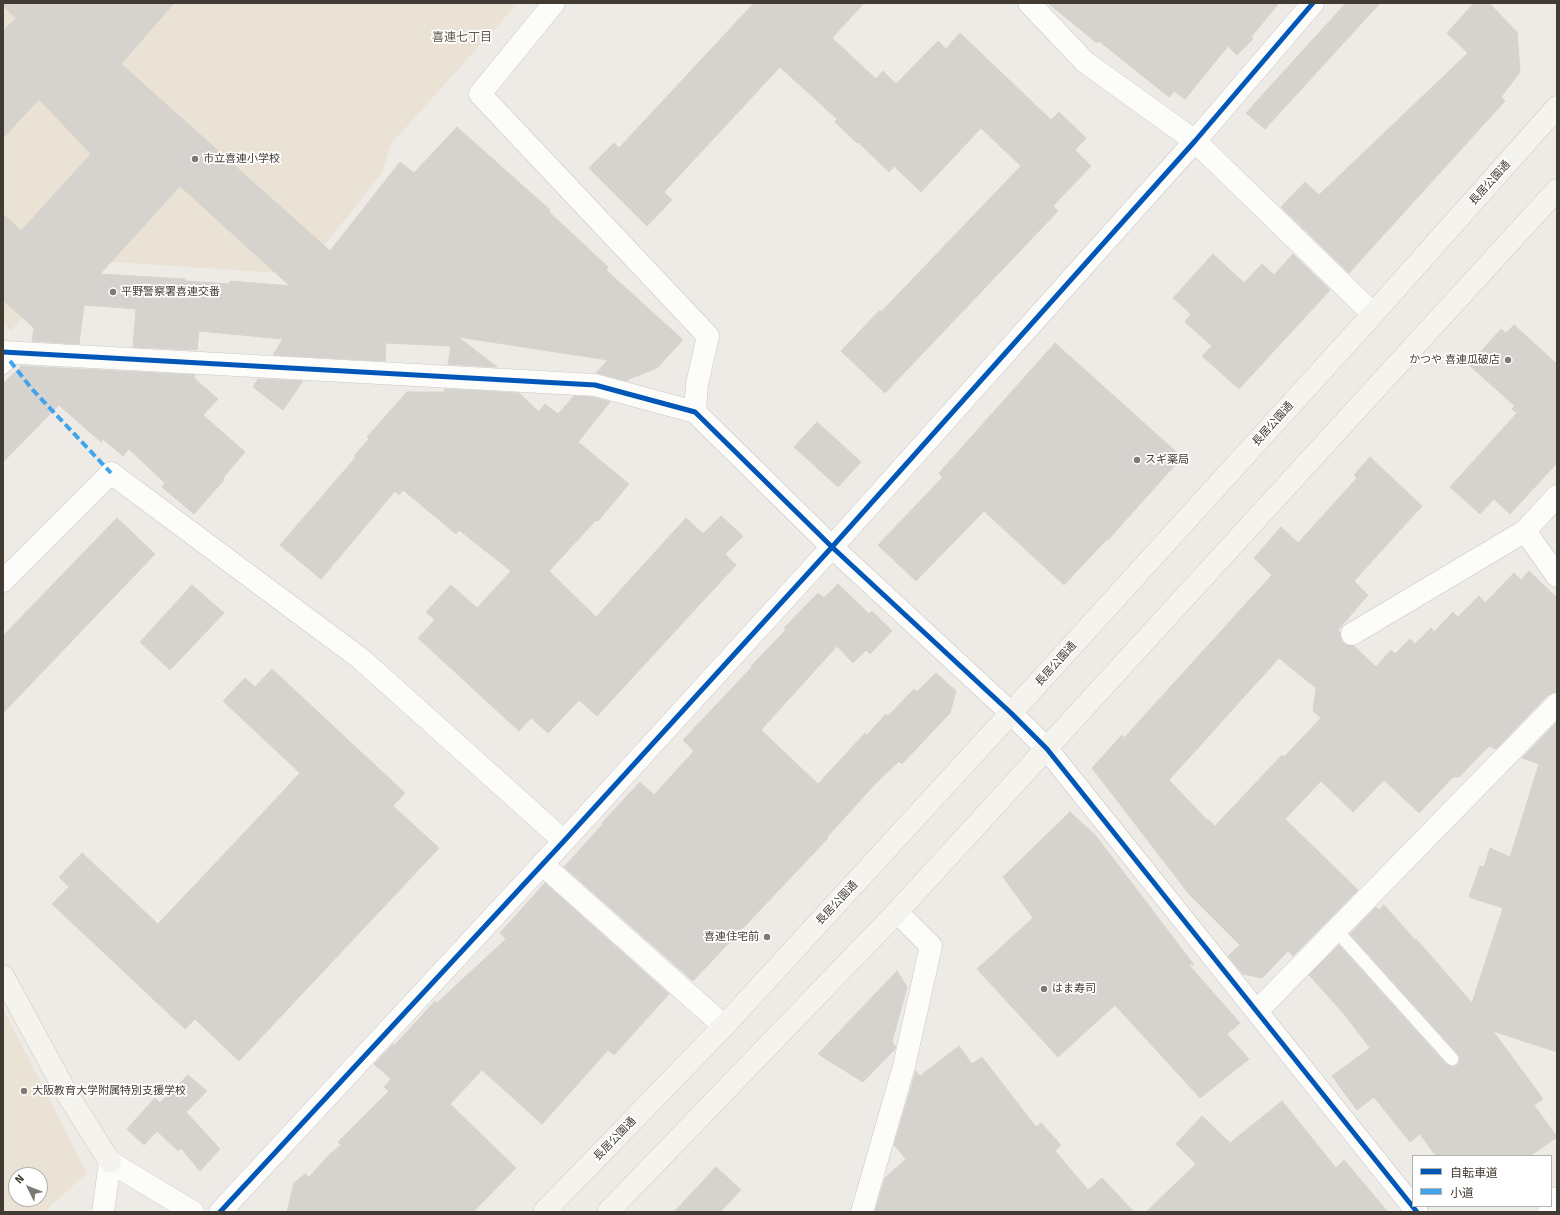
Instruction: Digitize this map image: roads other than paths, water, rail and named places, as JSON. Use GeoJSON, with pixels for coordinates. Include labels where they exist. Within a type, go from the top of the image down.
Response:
{"type":"FeatureCollection","features":[{"type":"Feature","properties":{"kind":"main road","name":"長居公園通"},"geometry":{"type":"LineString","coordinates":[[544,1212],[724,1026],[1011,713],[1373,314],[1557,107]]}},
{"type":"Feature","properties":{"kind":"main road"},"geometry":{"type":"LineString","coordinates":[[608,1212],[897,912],[1557,190]]}},
{"type":"Feature","properties":{"kind":"main road"},"geometry":{"type":"LineString","coordinates":[[3,976],[66,1092],[110,1162]]}},
{"type":"Feature","properties":{"kind":"street"},"geometry":{"type":"LineString","coordinates":[[554,3],[480,94],[708,336],[697,384],[695,412]]}},
{"type":"Feature","properties":{"kind":"street"},"geometry":{"type":"LineString","coordinates":[[1029,3],[1085,62],[1195,141],[1373,314]]}},
{"type":"Feature","properties":{"kind":"street"},"geometry":{"type":"LineString","coordinates":[[220,1212],[564,841],[832,547],[1195,141],[1313,3]]}},
{"type":"Feature","properties":{"kind":"street"},"geometry":{"type":"LineString","coordinates":[[5,358],[595,385],[695,412],[832,547],[1011,713],[1047,749],[1412,1206]]}},
{"type":"Feature","properties":{"kind":"street"},"geometry":{"type":"LineString","coordinates":[[3,582],[111,473],[361,659],[564,841]]}},
{"type":"Feature","properties":{"kind":"street"},"geometry":{"type":"LineString","coordinates":[[1352,634],[1525,531],[1556,500]]}},
{"type":"Feature","properties":{"kind":"street"},"geometry":{"type":"LineString","coordinates":[[1525,531],[1557,576]]}},
{"type":"Feature","properties":{"kind":"street"},"geometry":{"type":"LineString","coordinates":[[1257,1011],[1556,707]]}},
{"type":"Feature","properties":{"kind":"street"},"geometry":{"type":"LineString","coordinates":[[542,864],[724,1026]]}},
{"type":"Feature","properties":{"kind":"street"},"geometry":{"type":"LineString","coordinates":[[862,1212],[904,1066],[931,946],[897,912]]}},
{"type":"Feature","properties":{"kind":"street"},"geometry":{"type":"LineString","coordinates":[[103,1212],[110,1162],[193,1212]]}},
{"type":"Feature","properties":{"kind":"street"},"geometry":{"type":"LineString","coordinates":[[1552,1207],[1557,1198]]}},
{"type":"Feature","properties":{"kind":"lane"},"geometry":{"type":"LineString","coordinates":[[1336,930],[1452,1060]]}},
{"type":"Feature","properties":{"kind":"place","name":"市立喜連小学校"},"geometry":{"type":"Point","coordinates":[195,159]}},
{"type":"Feature","properties":{"kind":"place","name":"平野警察署喜連交番"},"geometry":{"type":"Point","coordinates":[113,292]}},
{"type":"Feature","properties":{"kind":"place","name":"かつや 喜連瓜破店"},"geometry":{"type":"Point","coordinates":[1508,360]}},
{"type":"Feature","properties":{"kind":"place","name":"スギ薬局"},"geometry":{"type":"Point","coordinates":[1137,460]}},
{"type":"Feature","properties":{"kind":"place","name":"喜連住宅前"},"geometry":{"type":"Point","coordinates":[767,937]}},
{"type":"Feature","properties":{"kind":"place","name":"はま寿司"},"geometry":{"type":"Point","coordinates":[1044,989]}},
{"type":"Feature","properties":{"kind":"place","name":"大阪教育大学附属特別支援学校"},"geometry":{"type":"Point","coordinates":[24,1091]}},
{"type":"Feature","properties":{"kind":"district","name":"喜連七丁目"},"geometry":{"type":"Point","coordinates":[462,38]}}]}
